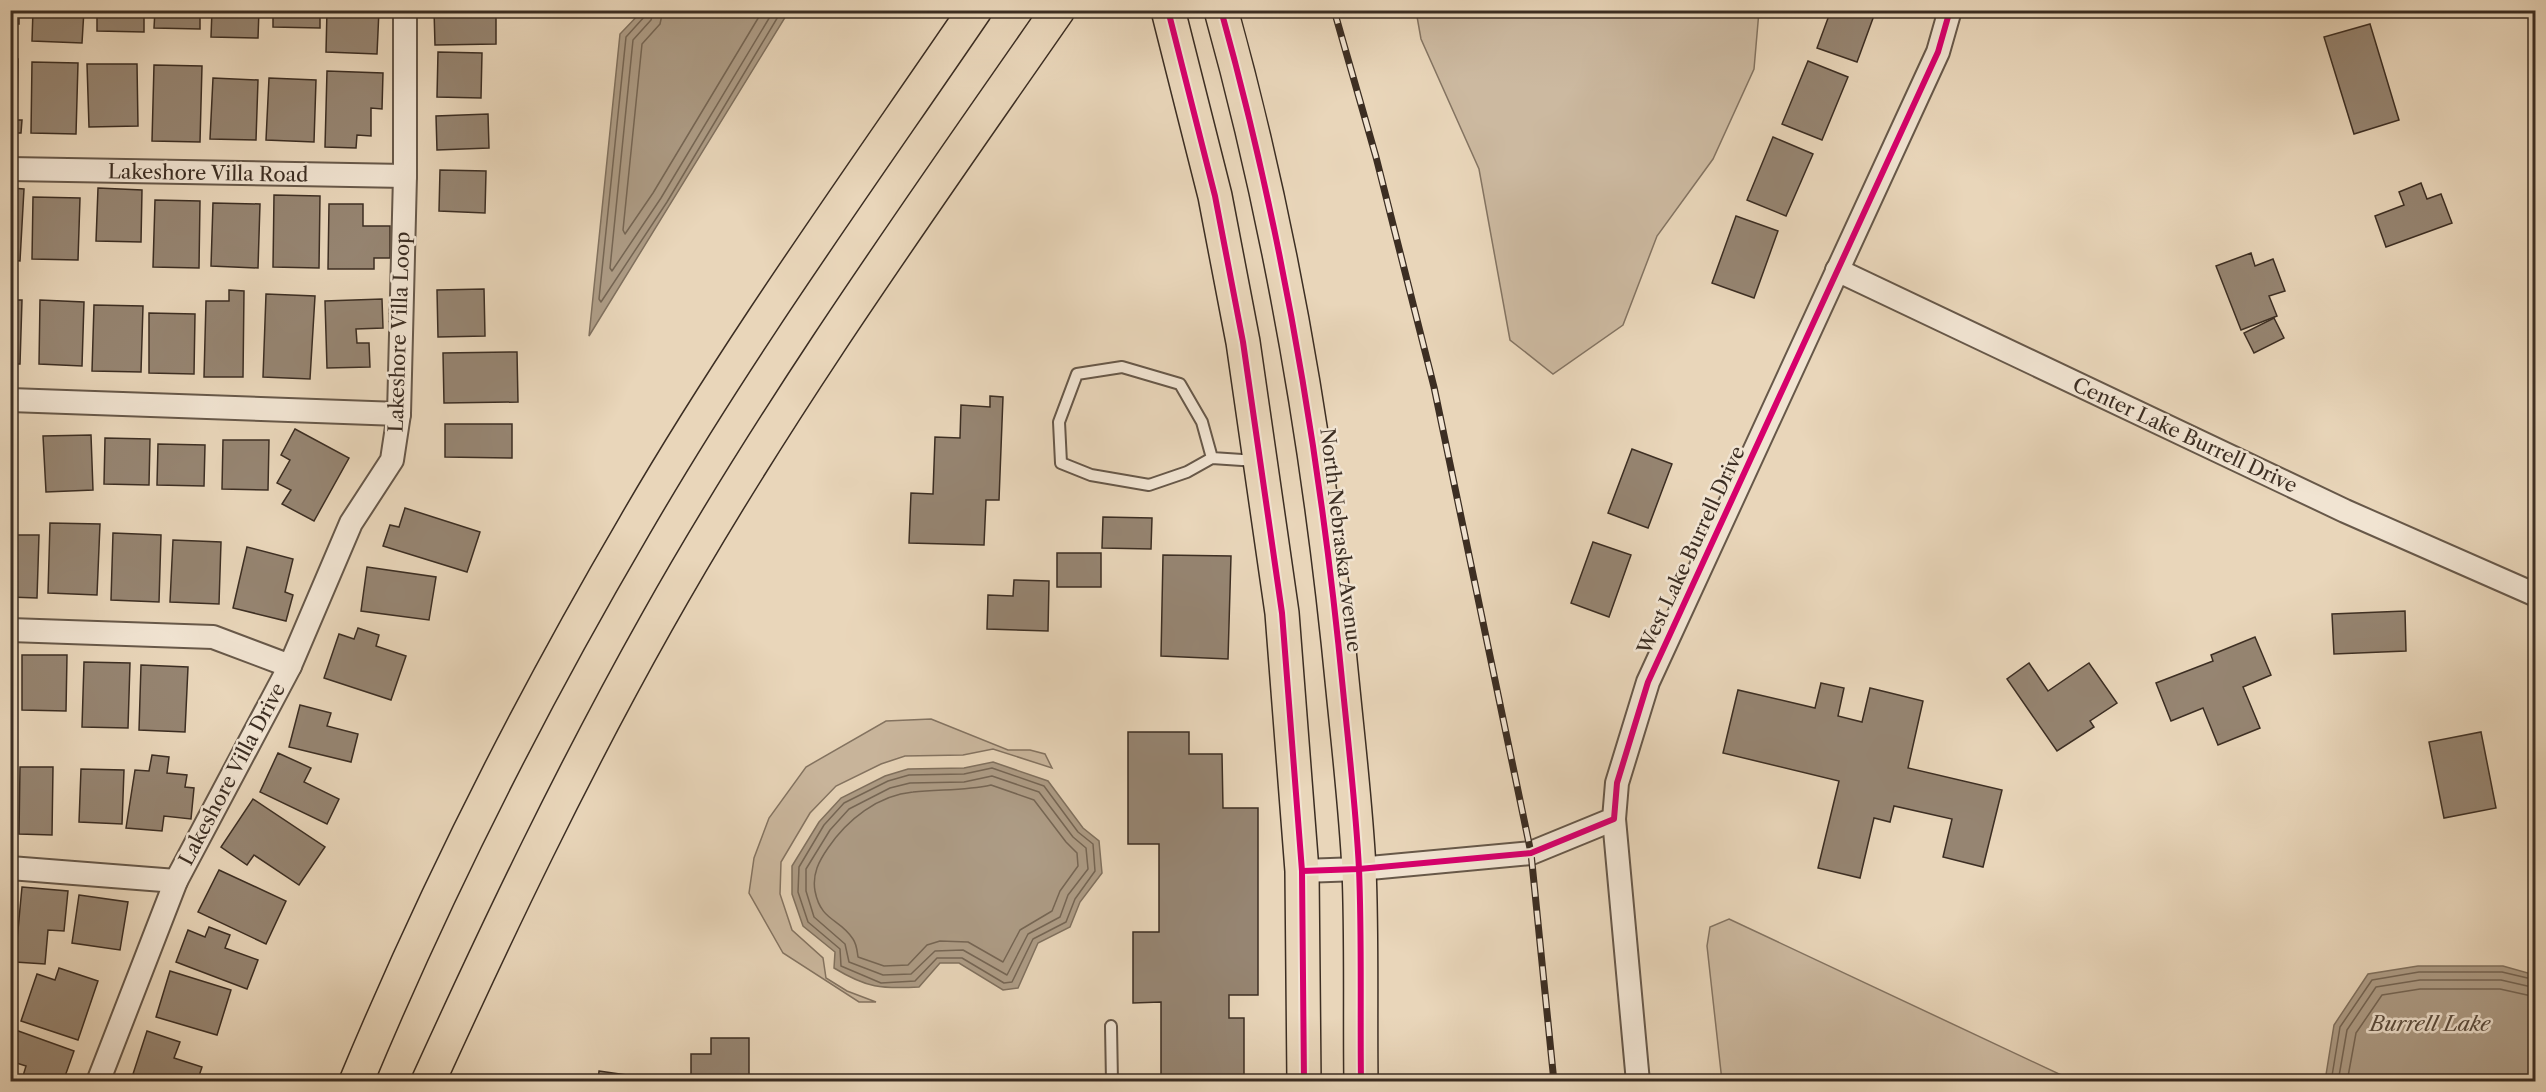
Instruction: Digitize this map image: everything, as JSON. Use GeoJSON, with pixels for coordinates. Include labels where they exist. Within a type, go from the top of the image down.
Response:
{"type":"FeatureCollection","features":[{"type":"Feature","properties":{"kind":"main road"},"geometry":{"type":"LineString","coordinates":[[356,1082],[409,959],[479,811],[635,524],[730,371],[975,10]]}},
{"type":"Feature","properties":{"kind":"main road"},"geometry":{"type":"LineString","coordinates":[[429,1082],[522,879],[645,644],[703,543],[853,308],[1058,10]]}},
{"type":"Feature","properties":{"kind":"main road"},"geometry":{"type":"LineString","coordinates":[[1168,10],[1215,196],[1243,342],[1282,613],[1302,871],[1304,1082]]}},
{"type":"Feature","properties":{"kind":"main road","name":"North Nebraska Avenue"},"geometry":{"type":"LineString","coordinates":[[1221,10],[1245,96],[1295,334],[1318,476],[1336,612],[1359,869],[1361,1082]]}},
{"type":"Feature","properties":{"kind":"street","name":"Lakeshore Villa Loop"},"geometry":{"type":"LineString","coordinates":[[290,666],[351,523],[392,460],[399,414],[405,176],[405,10]]}},
{"type":"Feature","properties":{"kind":"street","name":"West Lake Burrell Drive"},"geometry":{"type":"LineString","coordinates":[[1638,1082],[1614,819],[1617,783],[1648,682],[1938,52],[1950,10]]}},
{"type":"Feature","properties":{"kind":"street","name":"Lakeshore Villa Road"},"geometry":{"type":"LineString","coordinates":[[10,169],[405,176]]}},
{"type":"Feature","properties":{"kind":"street","name":"Center Lake Burrell Drive"},"geometry":{"type":"LineString","coordinates":[[1837,270],[2346,511],[2535,595]]}},
{"type":"Feature","properties":{"kind":"street"},"geometry":{"type":"LineString","coordinates":[[10,400],[399,414]]}},
{"type":"Feature","properties":{"kind":"street","name":"Lakeshore Villa Drive"},"geometry":{"type":"LineString","coordinates":[[10,630],[213,637],[290,666],[176,881],[98,1082]]}},
{"type":"Feature","properties":{"kind":"street"},"geometry":{"type":"LineString","coordinates":[[1302,871],[1359,869],[1531,853],[1614,819]]}},
{"type":"Feature","properties":{"kind":"street"},"geometry":{"type":"LineString","coordinates":[[10,868],[176,881]]}},
{"type":"Feature","properties":{"kind":"lane"},"geometry":{"type":"LineString","coordinates":[[1212,458],[1202,422],[1180,384],[1122,368],[1077,374],[1059,422],[1061,463],[1090,475],[1149,485],[1187,472],[1212,458],[1261,461]]}},
{"type":"Feature","properties":{"kind":"lane"},"geometry":{"type":"LineString","coordinates":[[1111,1026],[1112,1082]]}},
{"type":"Feature","properties":{"kind":"shaded area"},"geometry":{"type":"Polygon","coordinates":[[[1416,11],[1759,11],[1754,69],[1713,159],[1657,236],[1623,325],[1553,374],[1510,340],[1479,169],[1421,39],[1416,11]]]}},
{"type":"Feature","properties":{"kind":"shaded area"},"geometry":{"type":"Polygon","coordinates":[[[931,719],[1008,750],[1030,750],[1045,754],[1052,768],[993,749],[963,755],[905,756],[881,764],[836,786],[810,813],[781,862],[780,894],[792,930],[823,958],[826,978],[847,991],[876,1002],[859,1002],[783,953],[749,893],[754,858],[769,818],[806,767],[886,721],[931,719]]]}},
{"type":"Feature","properties":{"kind":"shaded area"},"geometry":{"type":"Polygon","coordinates":[[[1729,919],[2074,1081],[1722,1081],[1707,946],[1710,927],[1729,919]]]}},
{"type":"Feature","properties":{"kind":"water"},"geometry":{"type":"Polygon","coordinates":[[[642,11],[789,11],[589,336],[620,34],[642,11]]]}},
{"type":"Feature","properties":{"kind":"water"},"geometry":{"type":"Polygon","coordinates":[[[993,762],[1048,781],[1083,828],[1099,841],[1102,873],[1080,902],[1070,927],[1038,943],[1018,988],[1003,990],[959,963],[940,963],[919,987],[906,988],[875,986],[856,980],[834,968],[835,952],[803,926],[792,894],[792,866],[819,822],[841,798],[885,776],[908,769],[964,768],[993,762]]]}},
{"type":"Feature","properties":{"kind":"water","name":"Burrell Lake"},"geometry":{"type":"Polygon","coordinates":[[[2418,966],[2503,966],[2535,975],[2535,1081],[2325,1081],[2334,1025],[2368,974],[2418,966]]]}},
{"type":"Feature","properties":{"kind":"building"},"geometry":{"type":"Polygon","coordinates":[[[10,10],[19,10],[19,24],[10,24],[10,10]]]}},
{"type":"Feature","properties":{"kind":"building"},"geometry":{"type":"Polygon","coordinates":[[[33,10],[84,10],[82,43],[32,41],[33,10]]]}},
{"type":"Feature","properties":{"kind":"building"},"geometry":{"type":"Polygon","coordinates":[[[97,10],[144,10],[144,32],[97,31],[97,10]]]}},
{"type":"Feature","properties":{"kind":"building"},"geometry":{"type":"Polygon","coordinates":[[[155,10],[200,10],[200,29],[154,28],[155,10]]]}},
{"type":"Feature","properties":{"kind":"building"},"geometry":{"type":"Polygon","coordinates":[[[212,10],[259,10],[258,38],[211,37],[212,10]]]}},
{"type":"Feature","properties":{"kind":"building"},"geometry":{"type":"Polygon","coordinates":[[[273,10],[320,10],[320,28],[273,27],[273,10]]]}},
{"type":"Feature","properties":{"kind":"building"},"geometry":{"type":"Polygon","coordinates":[[[327,10],[379,10],[377,54],[326,52],[327,10]]]}},
{"type":"Feature","properties":{"kind":"building"},"geometry":{"type":"Polygon","coordinates":[[[434,10],[496,10],[496,44],[435,45],[434,10]]]}},
{"type":"Feature","properties":{"kind":"building"},"geometry":{"type":"Polygon","coordinates":[[[1831,10],[1876,10],[1857,62],[1817,48],[1831,10]]]}},
{"type":"Feature","properties":{"kind":"building"},"geometry":{"type":"Polygon","coordinates":[[[2370,24],[2399,120],[2354,134],[2324,37],[2370,24]]]}},
{"type":"Feature","properties":{"kind":"building"},"geometry":{"type":"Polygon","coordinates":[[[438,52],[482,53],[481,98],[437,97],[438,52]]]}},
{"type":"Feature","properties":{"kind":"building"},"geometry":{"type":"Polygon","coordinates":[[[10,59],[18,59],[17,120],[22,120],[21,133],[16,133],[16,138],[10,138],[10,59]]]}},
{"type":"Feature","properties":{"kind":"building"},"geometry":{"type":"Polygon","coordinates":[[[1808,61],[1848,77],[1822,140],[1782,124],[1808,61]]]}},
{"type":"Feature","properties":{"kind":"building"},"geometry":{"type":"Polygon","coordinates":[[[32,62],[78,63],[76,134],[31,133],[32,62]]]}},
{"type":"Feature","properties":{"kind":"building"},"geometry":{"type":"Polygon","coordinates":[[[87,64],[137,64],[138,126],[89,127],[87,64]]]}},
{"type":"Feature","properties":{"kind":"building"},"geometry":{"type":"Polygon","coordinates":[[[154,65],[202,66],[200,142],[152,141],[154,65]]]}},
{"type":"Feature","properties":{"kind":"building"},"geometry":{"type":"Polygon","coordinates":[[[327,71],[383,73],[382,109],[371,108],[371,136],[357,135],[356,148],[325,147],[327,71]]]}},
{"type":"Feature","properties":{"kind":"building"},"geometry":{"type":"Polygon","coordinates":[[[213,78],[258,80],[256,140],[210,139],[213,78]]]}},
{"type":"Feature","properties":{"kind":"building"},"geometry":{"type":"Polygon","coordinates":[[[269,78],[316,80],[314,142],[266,140],[269,78]]]}},
{"type":"Feature","properties":{"kind":"building"},"geometry":{"type":"Polygon","coordinates":[[[488,114],[489,148],[437,150],[436,116],[488,114]]]}},
{"type":"Feature","properties":{"kind":"building"},"geometry":{"type":"Polygon","coordinates":[[[1773,137],[1813,154],[1786,216],[1747,200],[1773,137]]]}},
{"type":"Feature","properties":{"kind":"building"},"geometry":{"type":"Polygon","coordinates":[[[440,170],[486,171],[485,213],[439,211],[440,170]]]}},
{"type":"Feature","properties":{"kind":"building"},"geometry":{"type":"Polygon","coordinates":[[[2421,183],[2427,199],[2441,194],[2452,223],[2386,247],[2375,216],[2404,205],[2399,192],[2421,183]]]}},
{"type":"Feature","properties":{"kind":"building"},"geometry":{"type":"Polygon","coordinates":[[[10,188],[24,189],[20,261],[10,260],[10,188]]]}},
{"type":"Feature","properties":{"kind":"building"},"geometry":{"type":"Polygon","coordinates":[[[98,188],[142,190],[141,242],[96,241],[98,188]]]}},
{"type":"Feature","properties":{"kind":"building"},"geometry":{"type":"Polygon","coordinates":[[[274,195],[320,196],[319,268],[273,267],[274,195]]]}},
{"type":"Feature","properties":{"kind":"building"},"geometry":{"type":"Polygon","coordinates":[[[33,197],[80,198],[78,260],[32,259],[33,197]]]}},
{"type":"Feature","properties":{"kind":"building"},"geometry":{"type":"Polygon","coordinates":[[[155,200],[200,201],[199,268],[153,267],[155,200]]]}},
{"type":"Feature","properties":{"kind":"building"},"geometry":{"type":"Polygon","coordinates":[[[213,203],[260,204],[258,268],[211,266],[213,203]]]}},
{"type":"Feature","properties":{"kind":"building"},"geometry":{"type":"Polygon","coordinates":[[[329,204],[363,204],[363,226],[390,226],[390,258],[374,258],[374,269],[328,269],[329,204]]]}},
{"type":"Feature","properties":{"kind":"building"},"geometry":{"type":"Polygon","coordinates":[[[1736,216],[1778,231],[1754,298],[1712,283],[1736,216]]]}},
{"type":"Feature","properties":{"kind":"building"},"geometry":{"type":"Polygon","coordinates":[[[2251,253],[2255,266],[2273,259],[2285,291],[2269,296],[2277,316],[2241,330],[2216,266],[2251,253]]]}},
{"type":"Feature","properties":{"kind":"building"},"geometry":{"type":"Polygon","coordinates":[[[484,289],[485,336],[438,337],[437,290],[484,289]]]}},
{"type":"Feature","properties":{"kind":"building"},"geometry":{"type":"Polygon","coordinates":[[[229,290],[244,291],[243,377],[204,377],[206,301],[229,301],[229,290]]]}},
{"type":"Feature","properties":{"kind":"building"},"geometry":{"type":"Polygon","coordinates":[[[266,294],[315,296],[310,379],[263,377],[266,294]]]}},
{"type":"Feature","properties":{"kind":"building"},"geometry":{"type":"Polygon","coordinates":[[[382,299],[383,328],[356,329],[357,343],[369,343],[370,367],[327,368],[325,301],[382,299]]]}},
{"type":"Feature","properties":{"kind":"building"},"geometry":{"type":"Polygon","coordinates":[[[10,300],[22,300],[20,364],[10,364],[10,300]]]}},
{"type":"Feature","properties":{"kind":"building"},"geometry":{"type":"Polygon","coordinates":[[[40,300],[84,302],[82,366],[39,364],[40,300]]]}},
{"type":"Feature","properties":{"kind":"building"},"geometry":{"type":"Polygon","coordinates":[[[94,305],[143,306],[141,372],[92,371],[94,305]]]}},
{"type":"Feature","properties":{"kind":"building"},"geometry":{"type":"Polygon","coordinates":[[[149,313],[195,314],[194,374],[149,373],[149,313]]]}},
{"type":"Feature","properties":{"kind":"building"},"geometry":{"type":"Polygon","coordinates":[[[2274,318],[2284,338],[2254,353],[2244,333],[2274,318]]]}},
{"type":"Feature","properties":{"kind":"building"},"geometry":{"type":"Polygon","coordinates":[[[517,352],[518,402],[444,403],[443,353],[517,352]]]}},
{"type":"Feature","properties":{"kind":"building"},"geometry":{"type":"Polygon","coordinates":[[[990,396],[1003,397],[999,500],[986,500],[984,545],[909,543],[911,493],[933,494],[935,437],[960,438],[961,405],[990,407],[990,396]]]}},
{"type":"Feature","properties":{"kind":"building"},"geometry":{"type":"Polygon","coordinates":[[[445,424],[512,424],[512,458],[445,457],[445,424]]]}},
{"type":"Feature","properties":{"kind":"building"},"geometry":{"type":"Polygon","coordinates":[[[295,429],[349,458],[314,521],[282,504],[291,490],[277,483],[290,460],[281,455],[295,429]]]}},
{"type":"Feature","properties":{"kind":"building"},"geometry":{"type":"Polygon","coordinates":[[[91,435],[93,490],[46,492],[43,436],[91,435]]]}},
{"type":"Feature","properties":{"kind":"building"},"geometry":{"type":"Polygon","coordinates":[[[105,438],[150,439],[149,485],[104,484],[105,438]]]}},
{"type":"Feature","properties":{"kind":"building"},"geometry":{"type":"Polygon","coordinates":[[[223,440],[269,440],[268,490],[222,489],[223,440]]]}},
{"type":"Feature","properties":{"kind":"building"},"geometry":{"type":"Polygon","coordinates":[[[158,444],[205,445],[204,486],[157,485],[158,444]]]}},
{"type":"Feature","properties":{"kind":"building"},"geometry":{"type":"Polygon","coordinates":[[[1632,449],[1672,464],[1648,528],[1608,513],[1632,449]]]}},
{"type":"Feature","properties":{"kind":"building"},"geometry":{"type":"Polygon","coordinates":[[[405,508],[480,532],[467,572],[383,546],[390,525],[399,527],[405,508]]]}},
{"type":"Feature","properties":{"kind":"building"},"geometry":{"type":"Polygon","coordinates":[[[1103,517],[1152,518],[1151,549],[1102,548],[1103,517]]]}},
{"type":"Feature","properties":{"kind":"building"},"geometry":{"type":"Polygon","coordinates":[[[50,523],[100,524],[97,595],[48,593],[50,523]]]}},
{"type":"Feature","properties":{"kind":"building"},"geometry":{"type":"Polygon","coordinates":[[[113,533],[161,535],[159,602],[111,600],[113,533]]]}},
{"type":"Feature","properties":{"kind":"building"},"geometry":{"type":"Polygon","coordinates":[[[10,535],[39,535],[37,598],[10,597],[10,535]]]}},
{"type":"Feature","properties":{"kind":"building"},"geometry":{"type":"Polygon","coordinates":[[[173,540],[221,542],[219,604],[170,602],[173,540]]]}},
{"type":"Feature","properties":{"kind":"building"},"geometry":{"type":"Polygon","coordinates":[[[1593,542],[1631,555],[1609,617],[1571,603],[1593,542]]]}},
{"type":"Feature","properties":{"kind":"building"},"geometry":{"type":"Polygon","coordinates":[[[247,547],[293,559],[285,592],[293,595],[286,621],[233,608],[247,547]]]}},
{"type":"Feature","properties":{"kind":"building"},"geometry":{"type":"Polygon","coordinates":[[[1057,553],[1101,553],[1101,587],[1057,587],[1057,553]]]}},
{"type":"Feature","properties":{"kind":"building"},"geometry":{"type":"Polygon","coordinates":[[[1163,555],[1231,556],[1228,659],[1161,656],[1163,555]]]}},
{"type":"Feature","properties":{"kind":"building"},"geometry":{"type":"Polygon","coordinates":[[[367,567],[436,577],[429,620],[361,611],[367,567]]]}},
{"type":"Feature","properties":{"kind":"building"},"geometry":{"type":"Polygon","coordinates":[[[1014,580],[1049,581],[1048,631],[987,629],[988,595],[1013,596],[1014,580]]]}},
{"type":"Feature","properties":{"kind":"building"},"geometry":{"type":"Polygon","coordinates":[[[2405,611],[2406,651],[2334,654],[2332,614],[2405,611]]]}},
{"type":"Feature","properties":{"kind":"building"},"geometry":{"type":"Polygon","coordinates":[[[358,628],[379,635],[376,646],[406,656],[391,700],[324,678],[339,634],[354,639],[358,628]]]}},
{"type":"Feature","properties":{"kind":"building"},"geometry":{"type":"Polygon","coordinates":[[[2255,637],[2271,675],[2243,687],[2260,728],[2218,745],[2203,708],[2171,721],[2156,683],[2213,661],[2211,655],[2255,637]]]}},
{"type":"Feature","properties":{"kind":"building"},"geometry":{"type":"Polygon","coordinates":[[[22,655],[67,655],[66,711],[22,710],[22,655]]]}},
{"type":"Feature","properties":{"kind":"building"},"geometry":{"type":"Polygon","coordinates":[[[84,662],[130,663],[128,728],[82,727],[84,662]]]}},
{"type":"Feature","properties":{"kind":"building"},"geometry":{"type":"Polygon","coordinates":[[[2029,663],[2048,691],[2089,663],[2117,703],[2090,721],[2094,727],[2057,751],[2007,679],[2029,663]]]}},
{"type":"Feature","properties":{"kind":"building"},"geometry":{"type":"Polygon","coordinates":[[[141,665],[188,667],[185,732],[139,730],[141,665]]]}},
{"type":"Feature","properties":{"kind":"building"},"geometry":{"type":"Polygon","coordinates":[[[1821,683],[1844,688],[1838,716],[1862,722],[1870,688],[1923,701],[1908,768],[2002,790],[1983,867],[1943,857],[1952,819],[1894,806],[1890,822],[1874,818],[1860,878],[1818,868],[1839,781],[1723,753],[1738,690],[1815,708],[1821,683]]]}},
{"type":"Feature","properties":{"kind":"building"},"geometry":{"type":"Polygon","coordinates":[[[300,705],[331,713],[327,726],[358,734],[351,762],[289,747],[300,705]]]}},
{"type":"Feature","properties":{"kind":"building"},"geometry":{"type":"Polygon","coordinates":[[[1128,732],[1189,732],[1189,754],[1222,754],[1223,808],[1258,808],[1258,995],[1229,995],[1229,1018],[1244,1018],[1244,1082],[1161,1082],[1161,1002],[1133,1003],[1133,932],[1159,932],[1159,844],[1128,844],[1128,732]]]}},
{"type":"Feature","properties":{"kind":"building"},"geometry":{"type":"Polygon","coordinates":[[[2481,732],[2496,808],[2444,818],[2429,742],[2481,732]]]}},
{"type":"Feature","properties":{"kind":"building"},"geometry":{"type":"Polygon","coordinates":[[[278,753],[311,768],[304,782],[339,799],[327,824],[260,792],[278,753]]]}},
{"type":"Feature","properties":{"kind":"building"},"geometry":{"type":"Polygon","coordinates":[[[2536,753],[2536,804],[2534,804],[2529,754],[2536,753]]]}},
{"type":"Feature","properties":{"kind":"building"},"geometry":{"type":"Polygon","coordinates":[[[152,755],[169,757],[167,773],[187,775],[185,787],[194,788],[191,819],[164,816],[162,831],[126,828],[135,770],[149,771],[152,755]]]}},
{"type":"Feature","properties":{"kind":"building"},"geometry":{"type":"Polygon","coordinates":[[[20,767],[53,767],[52,835],[19,834],[20,767]]]}},
{"type":"Feature","properties":{"kind":"building"},"geometry":{"type":"Polygon","coordinates":[[[81,769],[124,770],[122,824],[79,822],[81,769]]]}},
{"type":"Feature","properties":{"kind":"building"},"geometry":{"type":"Polygon","coordinates":[[[253,799],[325,847],[299,885],[254,855],[247,865],[221,847],[253,799]]]}},
{"type":"Feature","properties":{"kind":"building"},"geometry":{"type":"Polygon","coordinates":[[[219,870],[286,901],[266,944],[198,912],[219,870]]]}},
{"type":"Feature","properties":{"kind":"building"},"geometry":{"type":"Polygon","coordinates":[[[22,887],[68,891],[64,931],[48,930],[45,964],[15,962],[22,887]]]}},
{"type":"Feature","properties":{"kind":"building"},"geometry":{"type":"Polygon","coordinates":[[[79,895],[128,902],[120,950],[72,943],[79,895]]]}},
{"type":"Feature","properties":{"kind":"building"},"geometry":{"type":"Polygon","coordinates":[[[209,927],[230,935],[225,948],[258,960],[247,989],[176,962],[188,930],[205,937],[209,927]]]}},
{"type":"Feature","properties":{"kind":"building"},"geometry":{"type":"Polygon","coordinates":[[[59,968],[98,981],[78,1040],[21,1021],[37,974],[55,980],[59,968]]]}},
{"type":"Feature","properties":{"kind":"building"},"geometry":{"type":"Polygon","coordinates":[[[170,971],[231,990],[217,1035],[156,1017],[170,971]]]}},
{"type":"Feature","properties":{"kind":"building"},"geometry":{"type":"Polygon","coordinates":[[[10,1028],[74,1051],[63,1082],[39,1082],[23,1076],[26,1066],[10,1061],[10,1028]]]}},
{"type":"Feature","properties":{"kind":"building"},"geometry":{"type":"Polygon","coordinates":[[[147,1031],[180,1042],[174,1058],[202,1067],[197,1082],[155,1082],[133,1074],[147,1031]]]}},
{"type":"Feature","properties":{"kind":"building"},"geometry":{"type":"Polygon","coordinates":[[[711,1038],[749,1038],[749,1082],[691,1082],[691,1054],[711,1054],[711,1038]]]}},
{"type":"Feature","properties":{"kind":"building"},"geometry":{"type":"Polygon","coordinates":[[[599,1071],[654,1079],[654,1082],[598,1082],[599,1071]]]}},
{"type":"Feature","properties":{"kind":"railway"},"geometry":{"type":"LineString","coordinates":[[1334,10],[1376,157],[1434,387],[1531,853],[1554,1082]]}},
{"type":"Feature","properties":{"kind":"cycle path"},"geometry":{"type":"LineString","coordinates":[[1168,10],[1215,196],[1243,342],[1282,613],[1302,871],[1304,1082]]}},
{"type":"Feature","properties":{"kind":"cycle path"},"geometry":{"type":"LineString","coordinates":[[1221,10],[1263,178],[1281,263],[1297,348],[1323,518],[1334,604],[1358,847],[1361,1082]]}},
{"type":"Feature","properties":{"kind":"cycle path"},"geometry":{"type":"LineString","coordinates":[[1302,871],[1359,869],[1531,853],[1614,819],[1617,783],[1648,682],[1938,52],[1950,10]]}}]}
